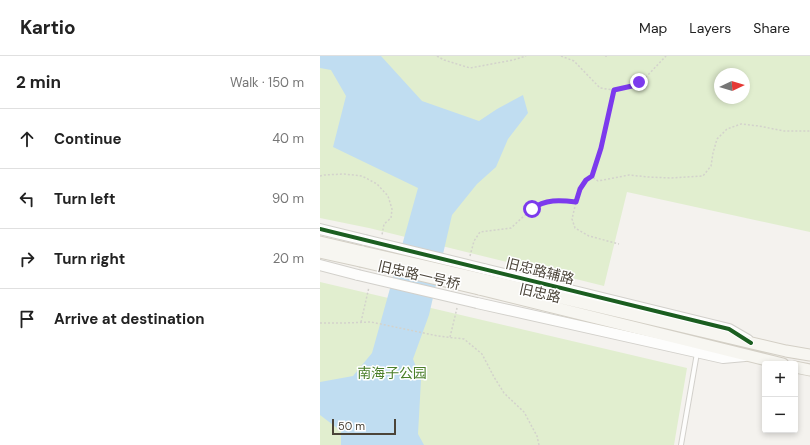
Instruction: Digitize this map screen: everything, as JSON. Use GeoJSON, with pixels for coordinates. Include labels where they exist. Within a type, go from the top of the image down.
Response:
{"type":"FeatureCollection","features":[{"type":"Feature","properties":{"kind":"main road"},"geometry":{"type":"LineString","coordinates":[[320,242],[362,257]]}},
{"type":"Feature","properties":{"kind":"main road"},"geometry":{"type":"LineString","coordinates":[[320,252],[362,257]]}},
{"type":"Feature","properties":{"kind":"main road","name":"旧忠路一号桥"},"geometry":{"type":"LineString","coordinates":[[362,257],[481,279]]}},
{"type":"Feature","properties":{"kind":"main road","name":"旧忠路"},"geometry":{"type":"LineString","coordinates":[[481,279],[810,356]]}},
{"type":"Feature","properties":{"kind":"main road","name":"旧忠路"},"geometry":{"type":"LineString","coordinates":[[481,279],[770,361]]}},
{"type":"Feature","properties":{"kind":"main road"},"geometry":{"type":"LineString","coordinates":[[798,368],[810,370]]}},
{"type":"Feature","properties":{"kind":"street","name":"旧忠路辅路"},"geometry":{"type":"LineString","coordinates":[[320,229],[365,240],[481,279]]}},
{"type":"Feature","properties":{"kind":"street"},"geometry":{"type":"LineString","coordinates":[[320,265],[477,303],[723,358],[749,356]]}},
{"type":"Feature","properties":{"kind":"lane"},"geometry":{"type":"LineString","coordinates":[[681,445],[697,352]]}},
{"type":"Feature","properties":{"kind":"path"},"geometry":{"type":"LineString","coordinates":[[437,56],[444,60],[470,68],[526,56]]}},
{"type":"Feature","properties":{"kind":"path"},"geometry":{"type":"LineString","coordinates":[[561,56],[574,61],[600,88],[614,90],[632,86],[646,77],[666,56]]}},
{"type":"Feature","properties":{"kind":"path"},"geometry":{"type":"LineString","coordinates":[[614,90],[601,148],[592,176],[586,180],[580,189],[572,219],[575,228],[589,236],[619,244]]}},
{"type":"Feature","properties":{"kind":"path"},"geometry":{"type":"LineString","coordinates":[[592,176],[598,180],[628,175],[672,178],[703,176],[711,166],[717,139],[727,129],[741,124],[784,131],[810,131]]}},
{"type":"Feature","properties":{"kind":"path"},"geometry":{"type":"LineString","coordinates":[[320,176],[344,174],[356,175],[362,176],[377,184],[388,196],[392,208],[391,218],[384,224]]}},
{"type":"Feature","properties":{"kind":"path"},"geometry":{"type":"LineString","coordinates":[[474,242],[480,232],[511,228],[539,204],[560,200],[576,202]]}},
{"type":"Feature","properties":{"kind":"path"},"geometry":{"type":"LineString","coordinates":[[320,323],[371,322],[438,336],[464,339],[482,354],[504,393],[524,412],[537,436],[539,445]]}},
{"type":"Feature","properties":{"kind":"green space"},"geometry":{"type":"Polygon","coordinates":[[[320,56],[810,56],[810,232],[627,192],[604,286],[369,228],[320,218],[320,56]]]}},
{"type":"Feature","properties":{"kind":"green space","name":"南海子公园"},"geometry":{"type":"Polygon","coordinates":[[[320,282],[687,368],[674,445],[320,445],[320,282]]]}},
{"type":"Feature","properties":{"kind":"water"},"geometry":{"type":"Polygon","coordinates":[[[320,56],[381,56],[422,101],[479,121],[523,95],[528,113],[508,139],[496,167],[477,184],[452,215],[429,315],[413,359],[421,380],[418,434],[424,445],[341,445],[341,431],[320,415],[320,382],[353,376],[372,353],[418,188],[333,147],[346,96],[331,70],[320,68],[320,56]]]}},
{"type":"Feature","properties":{"kind":"cycle path"},"geometry":{"type":"LineString","coordinates":[[320,229],[729,329],[751,343]]}},
{"type":"Feature","properties":{"kind":"route"},"geometry":{"type":"LineString","coordinates":[[532,209],[539,204],[560,200],[576,202],[580,189],[586,180],[592,176],[601,148],[614,90],[632,86],[639,82]]}}]}
